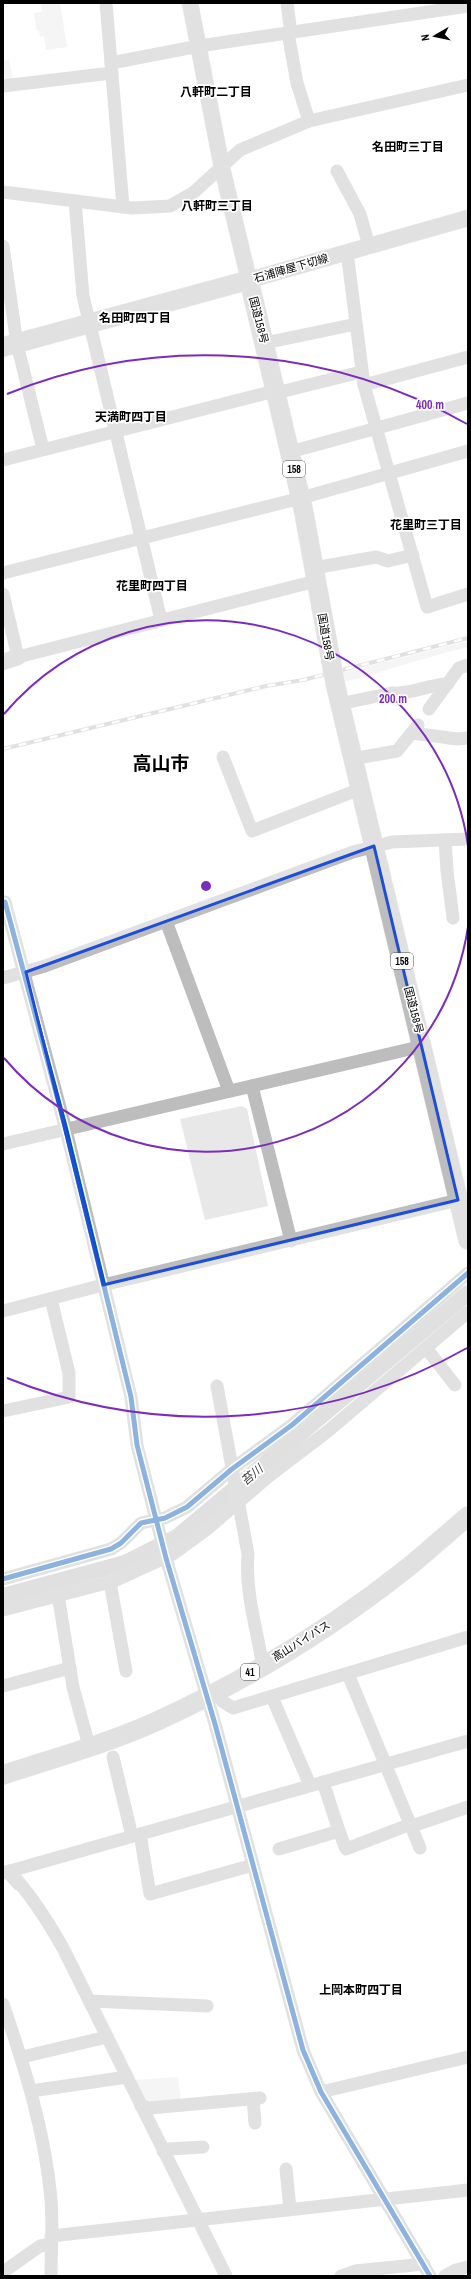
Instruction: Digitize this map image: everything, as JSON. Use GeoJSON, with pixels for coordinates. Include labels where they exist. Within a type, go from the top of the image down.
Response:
{"type":"FeatureCollection","features":[{"type":"Feature","properties":{"kind":"highway"},"geometry":{"type":"LineString","coordinates":[[10,345],[248,280]]}},
{"type":"Feature","properties":{"kind":"highway","name":"国道158号"},"geometry":{"type":"LineString","coordinates":[[248,280],[301,498],[339,704],[423,1046],[468,1240]]}},
{"type":"Feature","properties":{"kind":"highway","name":"高山バイパス"},"geometry":{"type":"LineString","coordinates":[[3,1774],[89,1746],[213,1702],[264,1664],[300,1644],[405,1570],[468,1516]]}},
{"type":"Feature","properties":{"kind":"highway","name":"高山バイパス"},"geometry":{"type":"LineString","coordinates":[[3,1786],[93,1758],[213,1702],[306,1654],[338,1633],[405,1584],[468,1531]]}},
{"type":"Feature","properties":{"kind":"main road","name":"石浦陣屋下切線"},"geometry":{"type":"LineString","coordinates":[[190,3],[222,168],[248,280],[468,218]]}},
{"type":"Feature","properties":{"kind":"street"},"geometry":{"type":"LineString","coordinates":[[106,3],[123,208]]}},
{"type":"Feature","properties":{"kind":"street"},"geometry":{"type":"LineString","coordinates":[[287,3],[289,33],[297,83],[309,121]]}},
{"type":"Feature","properties":{"kind":"street"},"geometry":{"type":"LineString","coordinates":[[3,86],[111,68],[199,46],[468,6]]}},
{"type":"Feature","properties":{"kind":"street"},"geometry":{"type":"LineString","coordinates":[[3,192],[123,208],[159,208],[180,202],[222,168],[240,150],[309,121],[468,85]]}},
{"type":"Feature","properties":{"kind":"street"},"geometry":{"type":"LineString","coordinates":[[337,171],[360,214],[369,246]]}},
{"type":"Feature","properties":{"kind":"street"},"geometry":{"type":"LineString","coordinates":[[75,201],[83,296],[114,431],[161,620]]}},
{"type":"Feature","properties":{"kind":"street"},"geometry":{"type":"LineString","coordinates":[[3,246],[10,345],[43,449]]}},
{"type":"Feature","properties":{"kind":"street"},"geometry":{"type":"LineString","coordinates":[[347,252],[361,372],[427,607],[468,594]]}},
{"type":"Feature","properties":{"kind":"street"},"geometry":{"type":"LineString","coordinates":[[264,343],[356,324]]}},
{"type":"Feature","properties":{"kind":"street"},"geometry":{"type":"LineString","coordinates":[[364,385],[468,357]]}},
{"type":"Feature","properties":{"kind":"street"},"geometry":{"type":"LineString","coordinates":[[3,460],[114,431],[361,372]]}},
{"type":"Feature","properties":{"kind":"street"},"geometry":{"type":"LineString","coordinates":[[290,452],[468,403]]}},
{"type":"Feature","properties":{"kind":"street"},"geometry":{"type":"LineString","coordinates":[[3,573],[301,498],[468,451]]}},
{"type":"Feature","properties":{"kind":"street"},"geometry":{"type":"LineString","coordinates":[[3,594],[10,659],[161,620],[376,557],[388,561],[413,555]]}},
{"type":"Feature","properties":{"kind":"street"},"geometry":{"type":"LineString","coordinates":[[429,709],[459,668],[468,665]]}},
{"type":"Feature","properties":{"kind":"street"},"geometry":{"type":"LineString","coordinates":[[339,704],[392,693],[399,694],[436,684],[448,684]]}},
{"type":"Feature","properties":{"kind":"street"},"geometry":{"type":"LineString","coordinates":[[352,759],[397,751],[415,729],[457,739],[468,738]]}},
{"type":"Feature","properties":{"kind":"street"},"geometry":{"type":"LineString","coordinates":[[223,758],[252,831],[360,789]]}},
{"type":"Feature","properties":{"kind":"street"},"geometry":{"type":"LineString","coordinates":[[3,978],[26,972],[374,846],[392,842],[468,839]]}},
{"type":"Feature","properties":{"kind":"street"},"geometry":{"type":"LineString","coordinates":[[445,840],[446,871],[453,918]]}},
{"type":"Feature","properties":{"kind":"street"},"geometry":{"type":"LineString","coordinates":[[5,902],[26,972],[66,1130],[131,1397],[139,1452],[166,1556],[213,1702],[237,1806],[303,2050],[321,2092],[430,2276]]}},
{"type":"Feature","properties":{"kind":"street"},"geometry":{"type":"LineString","coordinates":[[166,921],[230,1091]]}},
{"type":"Feature","properties":{"kind":"street"},"geometry":{"type":"LineString","coordinates":[[3,1144],[423,1046]]}},
{"type":"Feature","properties":{"kind":"street"},"geometry":{"type":"LineString","coordinates":[[252,1086],[291,1241]]}},
{"type":"Feature","properties":{"kind":"street"},"geometry":{"type":"LineString","coordinates":[[3,1312],[103,1285],[458,1200]]}},
{"type":"Feature","properties":{"kind":"street"},"geometry":{"type":"LineString","coordinates":[[3,1579],[111,1549],[121,1543],[141,1523],[158,1522],[187,1508],[292,1425],[468,1273]]}},
{"type":"Feature","properties":{"kind":"street"},"geometry":{"type":"LineString","coordinates":[[3,1411],[69,1397],[69,1373],[51,1299]]}},
{"type":"Feature","properties":{"kind":"street"},"geometry":{"type":"LineString","coordinates":[[3,1610],[110,1582],[135,1573],[166,1556],[238,1503],[269,1476],[328,1431],[468,1312]]}},
{"type":"Feature","properties":{"kind":"street"},"geometry":{"type":"LineString","coordinates":[[426,1348],[455,1385]]}},
{"type":"Feature","properties":{"kind":"street"},"geometry":{"type":"LineString","coordinates":[[217,1386],[248,1554],[246,1569],[261,1656],[264,1664]]}},
{"type":"Feature","properties":{"kind":"street"},"geometry":{"type":"LineString","coordinates":[[110,1582],[126,1671]]}},
{"type":"Feature","properties":{"kind":"street"},"geometry":{"type":"LineString","coordinates":[[58,1595],[77,1706],[89,1746]]}},
{"type":"Feature","properties":{"kind":"street"},"geometry":{"type":"LineString","coordinates":[[213,1702],[232,1708],[468,1637]]}},
{"type":"Feature","properties":{"kind":"street"},"geometry":{"type":"LineString","coordinates":[[3,1686],[70,1668]]}},
{"type":"Feature","properties":{"kind":"street"},"geometry":{"type":"LineString","coordinates":[[348,1674],[420,1848]]}},
{"type":"Feature","properties":{"kind":"street"},"geometry":{"type":"LineString","coordinates":[[272,1697],[310,1786]]}},
{"type":"Feature","properties":{"kind":"street"},"geometry":{"type":"LineString","coordinates":[[6,1872],[468,1741]]}},
{"type":"Feature","properties":{"kind":"street"},"geometry":{"type":"LineString","coordinates":[[113,1757],[136,1835],[150,1894],[253,1865]]}},
{"type":"Feature","properties":{"kind":"street"},"geometry":{"type":"LineString","coordinates":[[323,1782],[346,1849],[411,1825],[468,1807]]}},
{"type":"Feature","properties":{"kind":"street"},"geometry":{"type":"LineString","coordinates":[[279,1849],[339,1831]]}},
{"type":"Feature","properties":{"kind":"street"},"geometry":{"type":"LineString","coordinates":[[6,1872],[31,1894],[44,1912],[90,2001],[104,2038],[123,2078],[141,2106],[163,2151],[193,2221],[226,2276]]}},
{"type":"Feature","properties":{"kind":"street"},"geometry":{"type":"LineString","coordinates":[[90,2001],[207,2006]]}},
{"type":"Feature","properties":{"kind":"street"},"geometry":{"type":"LineString","coordinates":[[3,2004],[22,2057],[31,2091],[48,2172],[51,2276]]}},
{"type":"Feature","properties":{"kind":"street"},"geometry":{"type":"LineString","coordinates":[[22,2057],[104,2038]]}},
{"type":"Feature","properties":{"kind":"street"},"geometry":{"type":"LineString","coordinates":[[321,2092],[468,2057]]}},
{"type":"Feature","properties":{"kind":"street"},"geometry":{"type":"LineString","coordinates":[[31,2091],[123,2078]]}},
{"type":"Feature","properties":{"kind":"street"},"geometry":{"type":"LineString","coordinates":[[141,2106],[150,2108],[257,2099],[255,2123]]}},
{"type":"Feature","properties":{"kind":"street"},"geometry":{"type":"LineString","coordinates":[[163,2151],[168,2149],[204,2147]]}},
{"type":"Feature","properties":{"kind":"street"},"geometry":{"type":"LineString","coordinates":[[286,2169],[290,2209]]}},
{"type":"Feature","properties":{"kind":"street"},"geometry":{"type":"LineString","coordinates":[[3,2272],[51,2240],[290,2209],[468,2190]]}},
{"type":"Feature","properties":{"kind":"street"},"geometry":{"type":"LineString","coordinates":[[340,2276],[355,2270],[424,2264]]}},
{"type":"Feature","properties":{"kind":"street"},"geometry":{"type":"LineString","coordinates":[[445,2276],[456,2270],[468,2268]]}},
{"type":"Feature","properties":{"kind":"highlighted area"},"geometry":{"type":"Polygon","coordinates":[[[374,846],[458,1200],[103,1285],[26,972],[374,846]]]}},
{"type":"Feature","properties":{"kind":"shaded area"},"geometry":{"type":"Polygon","coordinates":[[[41,3],[60,3],[67,47],[46,50],[44,36],[40,37],[39,30],[37,31],[34,13],[42,12],[41,3]]]}},
{"type":"Feature","properties":{"kind":"shaded area"},"geometry":{"type":"Polygon","coordinates":[[[9,60],[13,80],[5,81],[3,61],[9,60]]]}},
{"type":"Feature","properties":{"kind":"shaded area"},"geometry":{"type":"Polygon","coordinates":[[[468,641],[468,647],[344,682],[342,673],[468,641]]]}},
{"type":"Feature","properties":{"kind":"shaded area"},"geometry":{"type":"Polygon","coordinates":[[[242,1106],[247,1109],[268,1206],[205,1220],[180,1119],[242,1106]]]}},
{"type":"Feature","properties":{"kind":"shaded area"},"geometry":{"type":"Polygon","coordinates":[[[178,2077],[181,2101],[150,2103],[141,2100],[132,2080],[178,2077]]]}},
{"type":"Feature","properties":{"kind":"waterway","name":"苔川"},"geometry":{"type":"LineString","coordinates":[[3,1596],[125,1563],[177,1537],[468,1293]]}},
{"type":"Feature","properties":{"kind":"waterway"},"geometry":{"type":"LineString","coordinates":[[4,1876],[16,1889]]}},
{"type":"Feature","properties":{"kind":"railway"},"geometry":{"type":"LineString","coordinates":[[3,749],[266,686],[303,680],[468,638]]}},
{"type":"Feature","properties":{"kind":"cycle path"},"geometry":{"type":"LineString","coordinates":[[5,902],[66,1130],[131,1397],[137,1445],[166,1558],[215,1724],[303,2050],[321,2092],[430,2276]]}},
{"type":"Feature","properties":{"kind":"cycle path"},"geometry":{"type":"LineString","coordinates":[[3,1579],[111,1549],[121,1543],[141,1523],[165,1518],[187,1507],[232,1469],[292,1425],[468,1273]]}},
{"type":"Feature","properties":{"kind":"district","name":"八軒町二丁目"},"geometry":{"type":"Point","coordinates":[216,92]}},
{"type":"Feature","properties":{"kind":"district","name":"名田町三丁目"},"geometry":{"type":"Point","coordinates":[408,147]}},
{"type":"Feature","properties":{"kind":"district","name":"八軒町三丁目"},"geometry":{"type":"Point","coordinates":[217,206]}},
{"type":"Feature","properties":{"kind":"district","name":"名田町四丁目"},"geometry":{"type":"Point","coordinates":[135,318]}},
{"type":"Feature","properties":{"kind":"district","name":"天満町四丁目"},"geometry":{"type":"Point","coordinates":[131,417]}},
{"type":"Feature","properties":{"kind":"district","name":"花里町三丁目"},"geometry":{"type":"Point","coordinates":[426,525]}},
{"type":"Feature","properties":{"kind":"district","name":"花里町四丁目"},"geometry":{"type":"Point","coordinates":[152,586]}},
{"type":"Feature","properties":{"kind":"district","name":"高山市"},"geometry":{"type":"Point","coordinates":[161,763]}},
{"type":"Feature","properties":{"kind":"district","name":"上岡本町四丁目"},"geometry":{"type":"Point","coordinates":[361,1990]}}]}
